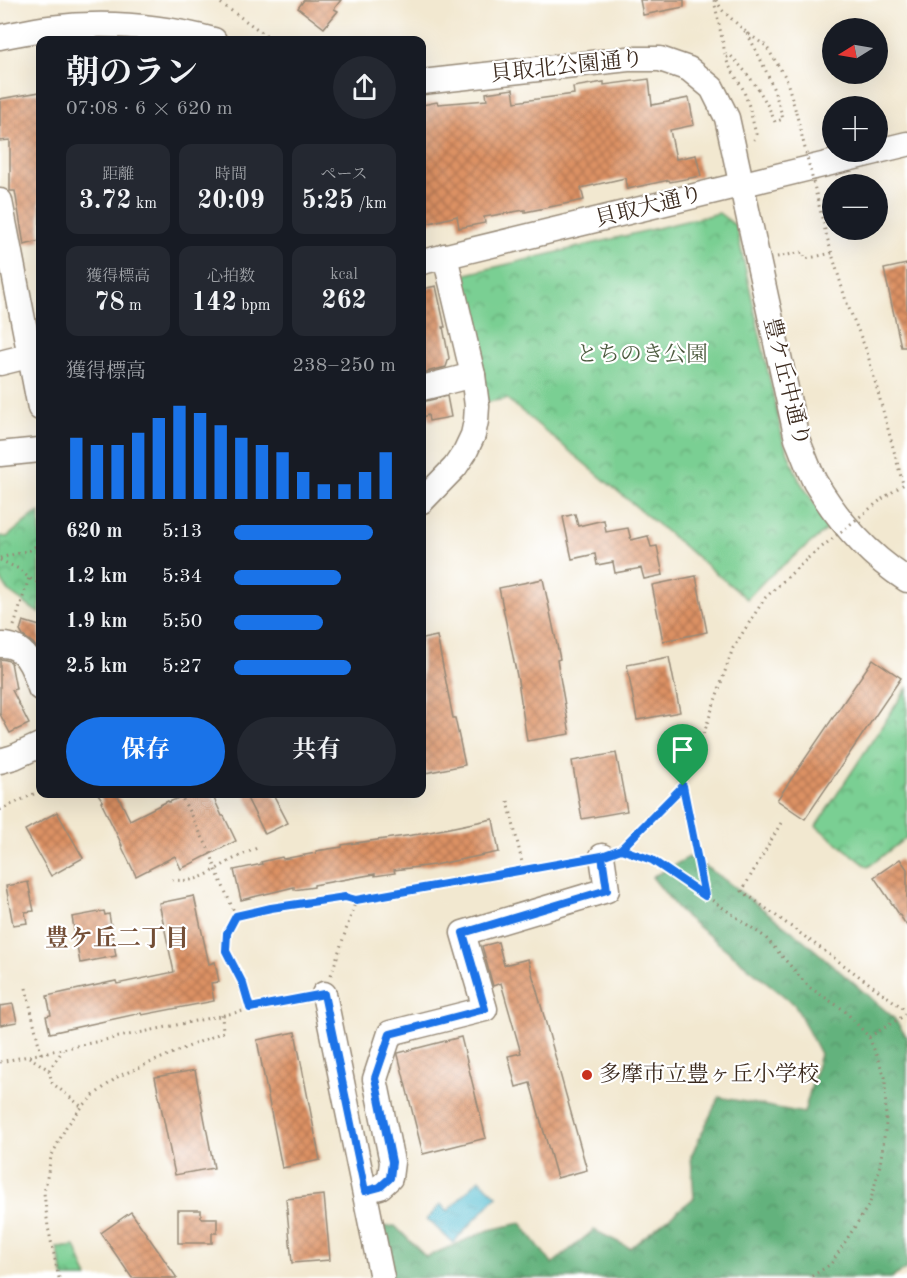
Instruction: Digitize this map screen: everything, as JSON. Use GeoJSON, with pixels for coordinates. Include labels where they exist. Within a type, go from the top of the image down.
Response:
{"type":"FeatureCollection","features":[{"type":"Feature","properties":{"kind":"street"},"geometry":{"type":"LineString","coordinates":[[0,37],[50,28],[92,25],[155,28],[194,36]]}},
{"type":"Feature","properties":{"kind":"street","name":"貝取北公園通り"},"geometry":{"type":"LineString","coordinates":[[426,82],[628,58],[660,59],[689,69],[712,88],[728,118],[741,184]]}},
{"type":"Feature","properties":{"kind":"street","name":"貝取大通り"},"geometry":{"type":"LineString","coordinates":[[888,148],[907,144]]}},
{"type":"Feature","properties":{"kind":"street","name":"貝取大通り"},"geometry":{"type":"LineString","coordinates":[[426,261],[832,162]]}},
{"type":"Feature","properties":{"kind":"street","name":"豊ケ丘中通り"},"geometry":{"type":"LineString","coordinates":[[741,184],[797,439],[806,462],[814,480],[842,522],[863,546],[907,580]]}},
{"type":"Feature","properties":{"kind":"street"},"geometry":{"type":"LineString","coordinates":[[0,201],[10,256],[9,299],[35,354],[0,363]]}},
{"type":"Feature","properties":{"kind":"street"},"geometry":{"type":"LineString","coordinates":[[426,497],[465,452],[473,435],[476,421],[477,405],[473,375],[445,256]]}},
{"type":"Feature","properties":{"kind":"street"},"geometry":{"type":"LineString","coordinates":[[426,387],[473,375]]}},
{"type":"Feature","properties":{"kind":"street"},"geometry":{"type":"LineString","coordinates":[[0,454],[36,450]]}},
{"type":"Feature","properties":{"kind":"street"},"geometry":{"type":"LineString","coordinates":[[4,645],[19,650],[33,666],[36,675]]}},
{"type":"Feature","properties":{"kind":"street"},"geometry":{"type":"LineString","coordinates":[[0,761],[36,747]]}},
{"type":"Feature","properties":{"kind":"street"},"geometry":{"type":"LineString","coordinates":[[365,1191],[380,1187],[390,1178],[392,1162],[375,1078],[390,1034],[485,1009],[463,933],[607,890],[602,856]]}},
{"type":"Feature","properties":{"kind":"street"},"geometry":{"type":"LineString","coordinates":[[324,994],[382,1278]]}},
{"type":"Feature","properties":{"kind":"path"},"geometry":{"type":"LineString","coordinates":[[216,0],[267,36]]}},
{"type":"Feature","properties":{"kind":"path"},"geometry":{"type":"LineString","coordinates":[[715,0],[722,10],[747,33],[766,46],[786,78],[826,234],[846,301],[867,352],[905,483],[808,558],[765,598],[733,648],[683,786],[621,849],[652,860],[765,938],[809,987],[844,1010],[869,1037],[885,1077],[886,1124],[880,1165],[870,1203],[854,1230],[831,1264],[809,1278]]}},
{"type":"Feature","properties":{"kind":"path"},"geometry":{"type":"LineString","coordinates":[[715,0],[726,58],[743,89],[756,134],[751,148]]}},
{"type":"Feature","properties":{"kind":"path"},"geometry":{"type":"LineString","coordinates":[[726,58],[730,55],[745,69],[770,109],[775,122],[783,118],[768,73],[747,33]]}},
{"type":"Feature","properties":{"kind":"path"},"geometry":{"type":"LineString","coordinates":[[769,258],[803,252],[805,259],[832,253]]}},
{"type":"Feature","properties":{"kind":"path"},"geometry":{"type":"LineString","coordinates":[[0,559],[30,550],[36,546]]}},
{"type":"Feature","properties":{"kind":"path"},"geometry":{"type":"LineString","coordinates":[[0,559],[36,581]]}},
{"type":"Feature","properties":{"kind":"path"},"geometry":{"type":"LineString","coordinates":[[4,645],[29,578]]}},
{"type":"Feature","properties":{"kind":"path"},"geometry":{"type":"LineString","coordinates":[[683,786],[705,896]]}},
{"type":"Feature","properties":{"kind":"path"},"geometry":{"type":"LineString","coordinates":[[0,810],[36,793]]}},
{"type":"Feature","properties":{"kind":"path"},"geometry":{"type":"LineString","coordinates":[[182,798],[211,854],[236,916]]}},
{"type":"Feature","properties":{"kind":"path"},"geometry":{"type":"LineString","coordinates":[[508,801],[524,871]]}},
{"type":"Feature","properties":{"kind":"path"},"geometry":{"type":"LineString","coordinates":[[781,823],[742,891],[907,1012],[869,1037]]}},
{"type":"Feature","properties":{"kind":"path"},"geometry":{"type":"LineString","coordinates":[[172,880],[184,881],[205,877],[224,864],[259,847]]}},
{"type":"Feature","properties":{"kind":"path"},"geometry":{"type":"LineString","coordinates":[[250,1008],[243,984],[226,951],[227,933],[236,916],[271,908],[345,897],[356,900],[602,856]]}},
{"type":"Feature","properties":{"kind":"path"},"geometry":{"type":"LineString","coordinates":[[0,1062],[324,994],[356,900]]}},
{"type":"Feature","properties":{"kind":"path"},"geometry":{"type":"LineString","coordinates":[[26,988],[41,1054]]}},
{"type":"Feature","properties":{"kind":"path"},"geometry":{"type":"LineString","coordinates":[[59,1278],[48,1227],[44,1193],[51,1157],[66,1127],[93,1095],[119,1076],[223,1032],[222,1015]]}},
{"type":"Feature","properties":{"kind":"path"},"geometry":{"type":"LineString","coordinates":[[49,1070],[63,1050]]}},
{"type":"Feature","properties":{"kind":"path"},"geometry":{"type":"LineString","coordinates":[[29,1057],[49,1070],[52,1083],[82,1107]]}},
{"type":"Feature","properties":{"kind":"green space","name":"とちのき公園"},"geometry":{"type":"Polygon","coordinates":[[[719,213],[736,226],[783,440],[799,480],[830,527],[765,580],[747,599],[507,399],[487,402],[459,285],[467,274],[719,213]]]}},
{"type":"Feature","properties":{"kind":"green space"},"geometry":{"type":"Polygon","coordinates":[[[36,514],[36,611],[9,592],[0,578],[0,536],[7,537],[36,514]]]}},
{"type":"Feature","properties":{"kind":"green space"},"geometry":{"type":"Polygon","coordinates":[[[907,688],[907,837],[868,867],[816,826],[907,688]]]}},
{"type":"Feature","properties":{"kind":"green space"},"geometry":{"type":"Polygon","coordinates":[[[689,857],[717,874],[801,938],[893,1017],[907,1037],[907,1269],[891,1278],[392,1278],[383,1227],[395,1226],[426,1257],[489,1230],[521,1223],[552,1264],[594,1230],[630,1248],[694,1198],[691,1156],[719,1097],[804,1113],[820,1054],[795,1005],[681,913],[652,877],[689,857]]]}},
{"type":"Feature","properties":{"kind":"green space"},"geometry":{"type":"Polygon","coordinates":[[[75,1246],[88,1278],[64,1278],[57,1248],[75,1246]]]}},
{"type":"Feature","properties":{"kind":"water"},"geometry":{"type":"Polygon","coordinates":[[[479,1179],[497,1196],[453,1243],[427,1219],[441,1204],[448,1211],[479,1179]]]}},
{"type":"Feature","properties":{"kind":"building"},"geometry":{"type":"Polygon","coordinates":[[[304,0],[341,0],[334,9],[338,11],[324,28],[298,8],[304,0]]]}},
{"type":"Feature","properties":{"kind":"building"},"geometry":{"type":"Polygon","coordinates":[[[640,0],[684,0],[684,7],[643,15],[640,0]]]}},
{"type":"Feature","properties":{"kind":"building"},"geometry":{"type":"Polygon","coordinates":[[[649,79],[652,105],[689,98],[694,125],[670,130],[676,159],[696,155],[701,176],[627,189],[625,178],[581,188],[584,200],[525,212],[525,210],[484,217],[485,223],[459,228],[457,216],[426,224],[426,104],[487,100],[486,93],[513,89],[515,102],[574,94],[573,87],[604,82],[604,85],[649,79]]]}},
{"type":"Feature","properties":{"kind":"building"},"geometry":{"type":"Polygon","coordinates":[[[36,93],[36,242],[24,245],[15,191],[10,191],[10,140],[0,141],[0,99],[36,93]]]}},
{"type":"Feature","properties":{"kind":"building"},"geometry":{"type":"Polygon","coordinates":[[[907,264],[907,347],[901,347],[884,269],[907,264]]]}},
{"type":"Feature","properties":{"kind":"building"},"geometry":{"type":"Polygon","coordinates":[[[436,286],[449,358],[446,367],[426,372],[426,288],[436,286]]]}},
{"type":"Feature","properties":{"kind":"building"},"geometry":{"type":"Polygon","coordinates":[[[447,396],[451,417],[429,421],[428,415],[426,416],[426,401],[447,396]]]}},
{"type":"Feature","properties":{"kind":"building"},"geometry":{"type":"Polygon","coordinates":[[[575,514],[578,526],[604,520],[606,532],[628,528],[631,540],[648,536],[651,547],[657,546],[663,575],[644,579],[641,568],[615,573],[613,562],[597,565],[595,554],[572,559],[563,517],[575,514]]]}},
{"type":"Feature","properties":{"kind":"building"},"geometry":{"type":"Polygon","coordinates":[[[696,576],[707,632],[663,641],[652,585],[696,576]]]}},
{"type":"Feature","properties":{"kind":"building"},"geometry":{"type":"Polygon","coordinates":[[[543,579],[560,659],[557,660],[570,734],[527,741],[518,681],[499,588],[543,579]]]}},
{"type":"Feature","properties":{"kind":"building"},"geometry":{"type":"Polygon","coordinates":[[[23,621],[36,625],[36,647],[23,636],[20,631],[23,621]]]}},
{"type":"Feature","properties":{"kind":"building"},"geometry":{"type":"Polygon","coordinates":[[[437,636],[465,765],[426,773],[426,638],[437,636]]]}},
{"type":"Feature","properties":{"kind":"building"},"geometry":{"type":"Polygon","coordinates":[[[669,657],[680,712],[637,720],[627,665],[669,657]]]}},
{"type":"Feature","properties":{"kind":"building"},"geometry":{"type":"Polygon","coordinates":[[[0,659],[11,662],[16,689],[12,690],[29,724],[10,733],[0,714],[0,659]]]}},
{"type":"Feature","properties":{"kind":"building"},"geometry":{"type":"Polygon","coordinates":[[[873,659],[901,678],[805,819],[777,800],[873,659]]]}},
{"type":"Feature","properties":{"kind":"building"},"geometry":{"type":"Polygon","coordinates":[[[616,753],[627,811],[582,819],[572,761],[616,753]]]}},
{"type":"Feature","properties":{"kind":"building"},"geometry":{"type":"Polygon","coordinates":[[[101,798],[119,798],[130,820],[178,798],[214,798],[236,841],[181,869],[175,856],[136,876],[101,802],[103,801],[101,798]]]}},
{"type":"Feature","properties":{"kind":"building"},"geometry":{"type":"Polygon","coordinates":[[[247,798],[275,798],[288,823],[265,834],[247,798]]]}},
{"type":"Feature","properties":{"kind":"building"},"geometry":{"type":"Polygon","coordinates":[[[57,812],[83,858],[51,876],[25,830],[57,812]]]}},
{"type":"Feature","properties":{"kind":"building"},"geometry":{"type":"Polygon","coordinates":[[[493,819],[499,852],[434,865],[394,870],[395,873],[375,876],[375,874],[314,885],[314,887],[294,890],[294,887],[241,900],[234,870],[282,857],[283,859],[342,847],[342,845],[420,834],[493,819]]]}},
{"type":"Feature","properties":{"kind":"building"},"geometry":{"type":"Polygon","coordinates":[[[900,859],[907,869],[907,926],[874,877],[900,859]]]}},
{"type":"Feature","properties":{"kind":"building"},"geometry":{"type":"Polygon","coordinates":[[[28,882],[34,911],[25,912],[27,923],[13,925],[6,886],[28,882]]]}},
{"type":"Feature","properties":{"kind":"building"},"geometry":{"type":"Polygon","coordinates":[[[194,896],[209,964],[215,962],[219,982],[211,983],[214,1001],[142,1015],[141,1013],[50,1033],[46,1016],[51,1015],[47,996],[116,981],[117,984],[174,972],[159,903],[194,896]]]}},
{"type":"Feature","properties":{"kind":"building"},"geometry":{"type":"Polygon","coordinates":[[[104,911],[105,915],[109,914],[116,956],[80,963],[72,917],[104,911]]]}},
{"type":"Feature","properties":{"kind":"building"},"geometry":{"type":"Polygon","coordinates":[[[498,942],[504,965],[528,959],[587,1170],[557,1178],[530,1083],[516,1087],[508,1056],[521,1053],[501,983],[493,986],[482,946],[498,942]]]}},
{"type":"Feature","properties":{"kind":"building"},"geometry":{"type":"Polygon","coordinates":[[[13,1004],[17,1022],[0,1025],[0,1006],[13,1004]]]}},
{"type":"Feature","properties":{"kind":"building"},"geometry":{"type":"Polygon","coordinates":[[[295,1032],[320,1160],[282,1168],[257,1040],[295,1032]]]}},
{"type":"Feature","properties":{"kind":"building"},"geometry":{"type":"Polygon","coordinates":[[[461,1037],[486,1138],[423,1154],[398,1053],[461,1037]]]}},
{"type":"Feature","properties":{"kind":"building"},"geometry":{"type":"Polygon","coordinates":[[[195,1070],[214,1168],[175,1175],[155,1077],[195,1070]]]}},
{"type":"Feature","properties":{"kind":"building"},"geometry":{"type":"Polygon","coordinates":[[[324,1195],[330,1260],[292,1263],[286,1199],[324,1195]]]}},
{"type":"Feature","properties":{"kind":"building"},"geometry":{"type":"Polygon","coordinates":[[[178,1210],[201,1210],[201,1218],[217,1218],[217,1233],[212,1233],[212,1243],[178,1243],[178,1210]]]}},
{"type":"Feature","properties":{"kind":"building"},"geometry":{"type":"Polygon","coordinates":[[[131,1212],[177,1278],[132,1278],[101,1233],[131,1212]]]}},
{"type":"Feature","properties":{"kind":"place","name":"多摩市立豊ヶ丘小学校"},"geometry":{"type":"Point","coordinates":[587,1075]}},
{"type":"Feature","properties":{"kind":"district","name":"豊ケ丘二丁目"},"geometry":{"type":"Point","coordinates":[117,940]}},
{"type":"Feature","properties":{"kind":"route"},"geometry":{"type":"LineString","coordinates":[[683,786],[621,849],[602,856],[356,900],[345,897],[316,900],[236,916],[227,933],[226,951],[243,984],[250,1008],[324,994],[365,1191],[380,1187],[390,1178],[392,1162],[375,1078],[390,1034],[485,1009],[463,933],[607,890],[602,856],[621,849],[652,860],[705,896],[683,786]]}}]}
